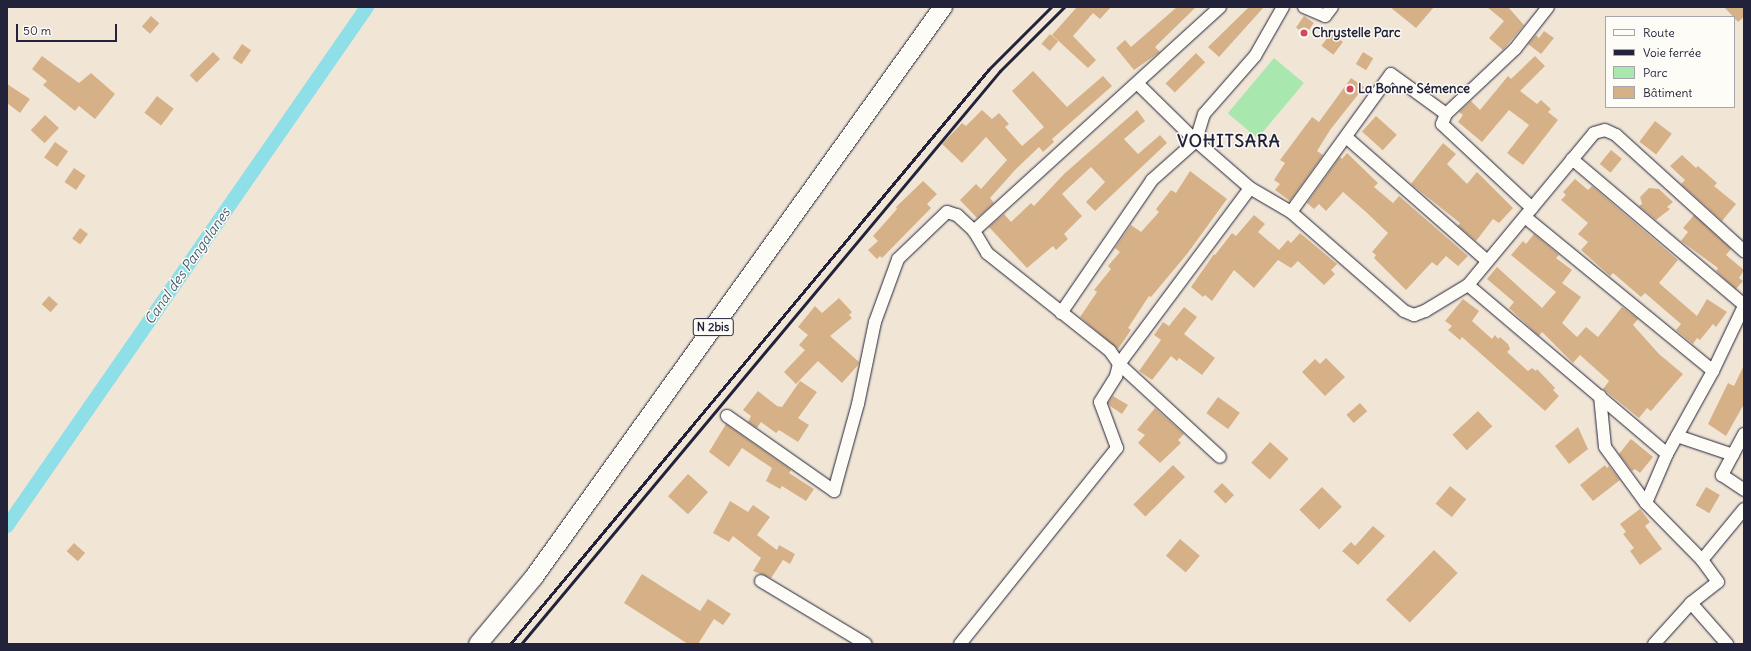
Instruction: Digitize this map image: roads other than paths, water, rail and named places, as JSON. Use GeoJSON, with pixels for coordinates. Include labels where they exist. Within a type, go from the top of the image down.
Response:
{"type":"FeatureCollection","features":[{"type":"Feature","properties":{"kind":"main road","name":"N 2bis"},"geometry":{"type":"LineString","coordinates":[[478,644],[534,577],[943,7]]}},
{"type":"Feature","properties":{"kind":"street"},"geometry":{"type":"LineString","coordinates":[[974,231],[1138,84],[1220,7]]}},
{"type":"Feature","properties":{"kind":"street"},"geometry":{"type":"LineString","coordinates":[[1061,313],[1152,180],[1196,141],[1204,114],[1255,56],[1283,7]]}},
{"type":"Feature","properties":{"kind":"street"},"geometry":{"type":"LineString","coordinates":[[1304,7],[1325,16],[1332,7]]}},
{"type":"Feature","properties":{"kind":"street"},"geometry":{"type":"LineString","coordinates":[[1548,7],[1515,49],[1446,114],[1442,124],[1529,213],[1713,371]]}},
{"type":"Feature","properties":{"kind":"street"},"geometry":{"type":"LineString","coordinates":[[1291,212],[1391,74],[1446,114]]}},
{"type":"Feature","properties":{"kind":"street"},"geometry":{"type":"LineString","coordinates":[[1138,84],[1196,141],[1250,188],[1291,212],[1404,311],[1414,315],[1468,284],[1529,213],[1594,133],[1605,130],[1616,135],[1744,251]]}},
{"type":"Feature","properties":{"kind":"street"},"geometry":{"type":"LineString","coordinates":[[1346,136],[1487,261]]}},
{"type":"Feature","properties":{"kind":"street"},"geometry":{"type":"LineString","coordinates":[[1572,160],[1744,306],[1713,371],[1668,454],[1646,503]]}},
{"type":"Feature","properties":{"kind":"street"},"geometry":{"type":"LineString","coordinates":[[960,644],[1117,448],[1100,402],[1116,376],[1119,364],[1250,188]]}},
{"type":"Feature","properties":{"kind":"street"},"geometry":{"type":"LineString","coordinates":[[727,416],[834,492],[858,404],[875,322],[898,259],[948,212],[957,215],[974,231],[987,253],[1110,351],[1119,364],[1220,457]]}},
{"type":"Feature","properties":{"kind":"street"},"geometry":{"type":"LineString","coordinates":[[1468,284],[1668,454]]}},
{"type":"Feature","properties":{"kind":"street"},"geometry":{"type":"LineString","coordinates":[[1600,396],[1605,447],[1646,503],[1702,560],[1718,582],[1691,603],[1654,644]]}},
{"type":"Feature","properties":{"kind":"street"},"geometry":{"type":"LineString","coordinates":[[1744,434],[1722,475],[1744,490]]}},
{"type":"Feature","properties":{"kind":"street"},"geometry":{"type":"LineString","coordinates":[[1677,436],[1733,455]]}},
{"type":"Feature","properties":{"kind":"street"},"geometry":{"type":"LineString","coordinates":[[1702,560],[1744,509]]}},
{"type":"Feature","properties":{"kind":"street"},"geometry":{"type":"LineString","coordinates":[[761,581],[866,644]]}},
{"type":"Feature","properties":{"kind":"street"},"geometry":{"type":"LineString","coordinates":[[1691,603],[1727,644]]}},
{"type":"Feature","properties":{"kind":"waterway","name":"Canal des Pangalanes"},"geometry":{"type":"LineString","coordinates":[[7,526],[367,7]]}},
{"type":"Feature","properties":{"kind":"railway"},"geometry":{"type":"LineString","coordinates":[[510,644],[988,70],[1051,7]]}},
{"type":"Feature","properties":{"kind":"railway"},"geometry":{"type":"LineString","coordinates":[[521,644],[1000,71],[1064,7]]}},
{"type":"Feature","properties":{"kind":"place","name":"Chrystelle Parc"},"geometry":{"type":"Point","coordinates":[1304,33]}},
{"type":"Feature","properties":{"kind":"place","name":"La Bonne Sémence"},"geometry":{"type":"Point","coordinates":[1350,89]}},
{"type":"Feature","properties":{"kind":"district","name":"VOHITSARA"},"geometry":{"type":"Point","coordinates":[1229,142]}}]}
